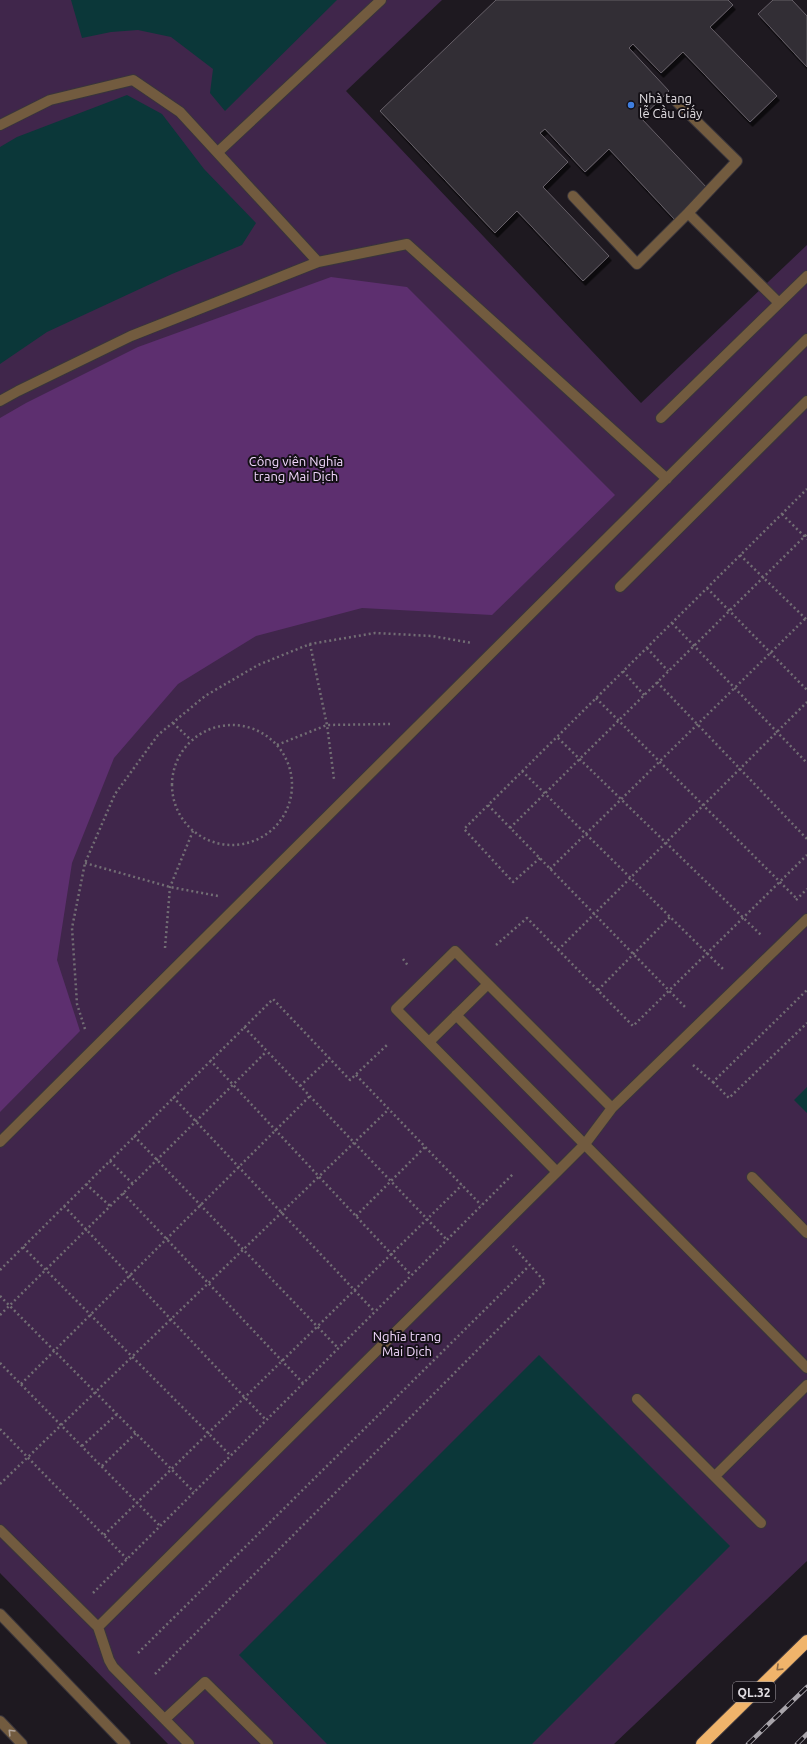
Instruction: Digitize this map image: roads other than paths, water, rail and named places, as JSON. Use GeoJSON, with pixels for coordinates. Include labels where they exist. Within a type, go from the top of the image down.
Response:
{"type":"FeatureCollection","features":[{"type":"Feature","properties":{"kind":"highway","name":"QL.32"},"geometry":{"type":"LineString","coordinates":[[702,1744],[807,1641]]}},
{"type":"Feature","properties":{"kind":"street"},"geometry":{"type":"LineString","coordinates":[[218,152],[381,0]]}},
{"type":"Feature","properties":{"kind":"street"},"geometry":{"type":"LineString","coordinates":[[0,125],[50,100],[133,80],[180,112],[318,262]]}},
{"type":"Feature","properties":{"kind":"street"},"geometry":{"type":"LineString","coordinates":[[573,196],[637,264],[737,161],[677,102]]}},
{"type":"Feature","properties":{"kind":"street"},"geometry":{"type":"LineString","coordinates":[[688,213],[779,303]]}},
{"type":"Feature","properties":{"kind":"street"},"geometry":{"type":"LineString","coordinates":[[0,401],[131,336],[318,262],[407,244],[667,479]]}},
{"type":"Feature","properties":{"kind":"street"},"geometry":{"type":"LineString","coordinates":[[661,418],[807,276]]}},
{"type":"Feature","properties":{"kind":"street"},"geometry":{"type":"LineString","coordinates":[[0,1142],[807,339]]}},
{"type":"Feature","properties":{"kind":"street"},"geometry":{"type":"LineString","coordinates":[[620,587],[807,401]]}},
{"type":"Feature","properties":{"kind":"street"},"geometry":{"type":"LineString","coordinates":[[98,1627],[585,1144],[612,1108],[807,919]]}},
{"type":"Feature","properties":{"kind":"street"},"geometry":{"type":"LineString","coordinates":[[557,1172],[396,1009],[454,951],[612,1108]]}},
{"type":"Feature","properties":{"kind":"street"},"geometry":{"type":"LineString","coordinates":[[428,1042],[488,984]]}},
{"type":"Feature","properties":{"kind":"street"},"geometry":{"type":"LineString","coordinates":[[456,1015],[807,1368]]}},
{"type":"Feature","properties":{"kind":"street"},"geometry":{"type":"LineString","coordinates":[[752,1176],[807,1233]]}},
{"type":"Feature","properties":{"kind":"street"},"geometry":{"type":"LineString","coordinates":[[715,1476],[807,1385]]}},
{"type":"Feature","properties":{"kind":"street"},"geometry":{"type":"LineString","coordinates":[[637,1399],[761,1523]]}},
{"type":"Feature","properties":{"kind":"street"},"geometry":{"type":"LineString","coordinates":[[0,1530],[98,1627],[109,1660],[114,1667],[189,1744]]}},
{"type":"Feature","properties":{"kind":"street"},"geometry":{"type":"LineString","coordinates":[[0,1614],[125,1744]]}},
{"type":"Feature","properties":{"kind":"street"},"geometry":{"type":"LineString","coordinates":[[165,1719],[205,1682],[268,1744]]}},
{"type":"Feature","properties":{"kind":"street"},"geometry":{"type":"LineString","coordinates":[[0,1721],[22,1744]]}},
{"type":"Feature","properties":{"kind":"water"},"geometry":{"type":"Polygon","coordinates":[[[71,0],[337,0],[225,111],[210,93],[213,69],[171,37],[138,30],[111,32],[82,38],[71,0]]]}},
{"type":"Feature","properties":{"kind":"water"},"geometry":{"type":"Polygon","coordinates":[[[127,95],[162,114],[204,169],[256,223],[242,245],[172,274],[47,332],[0,364],[0,147],[17,137],[127,95]]]}},
{"type":"Feature","properties":{"kind":"water"},"geometry":{"type":"Polygon","coordinates":[[[807,1087],[807,1113],[794,1100],[807,1087]]]}},
{"type":"Feature","properties":{"kind":"water"},"geometry":{"type":"Polygon","coordinates":[[[539,1355],[730,1546],[532,1744],[327,1744],[239,1655],[539,1355]]]}},
{"type":"Feature","properties":{"kind":"railway"},"geometry":{"type":"LineString","coordinates":[[748,1744],[807,1687]]}},
{"type":"Feature","properties":{"kind":"railway"},"geometry":{"type":"LineString","coordinates":[[797,1744],[807,1734]]}},
{"type":"Feature","properties":{"kind":"place","name":"Nhà tang lễ Cầu Giấy"},"geometry":{"type":"Point","coordinates":[631,105]}},
{"type":"Feature","properties":{"kind":"park label","name":"Công viên Nghĩa trang Mai Dịch"},"geometry":{"type":"Point","coordinates":[296,468]}},
{"type":"Feature","properties":{"kind":"park label","name":"Nghĩa trang Mai Dịch"},"geometry":{"type":"Point","coordinates":[407,1344]}}]}
